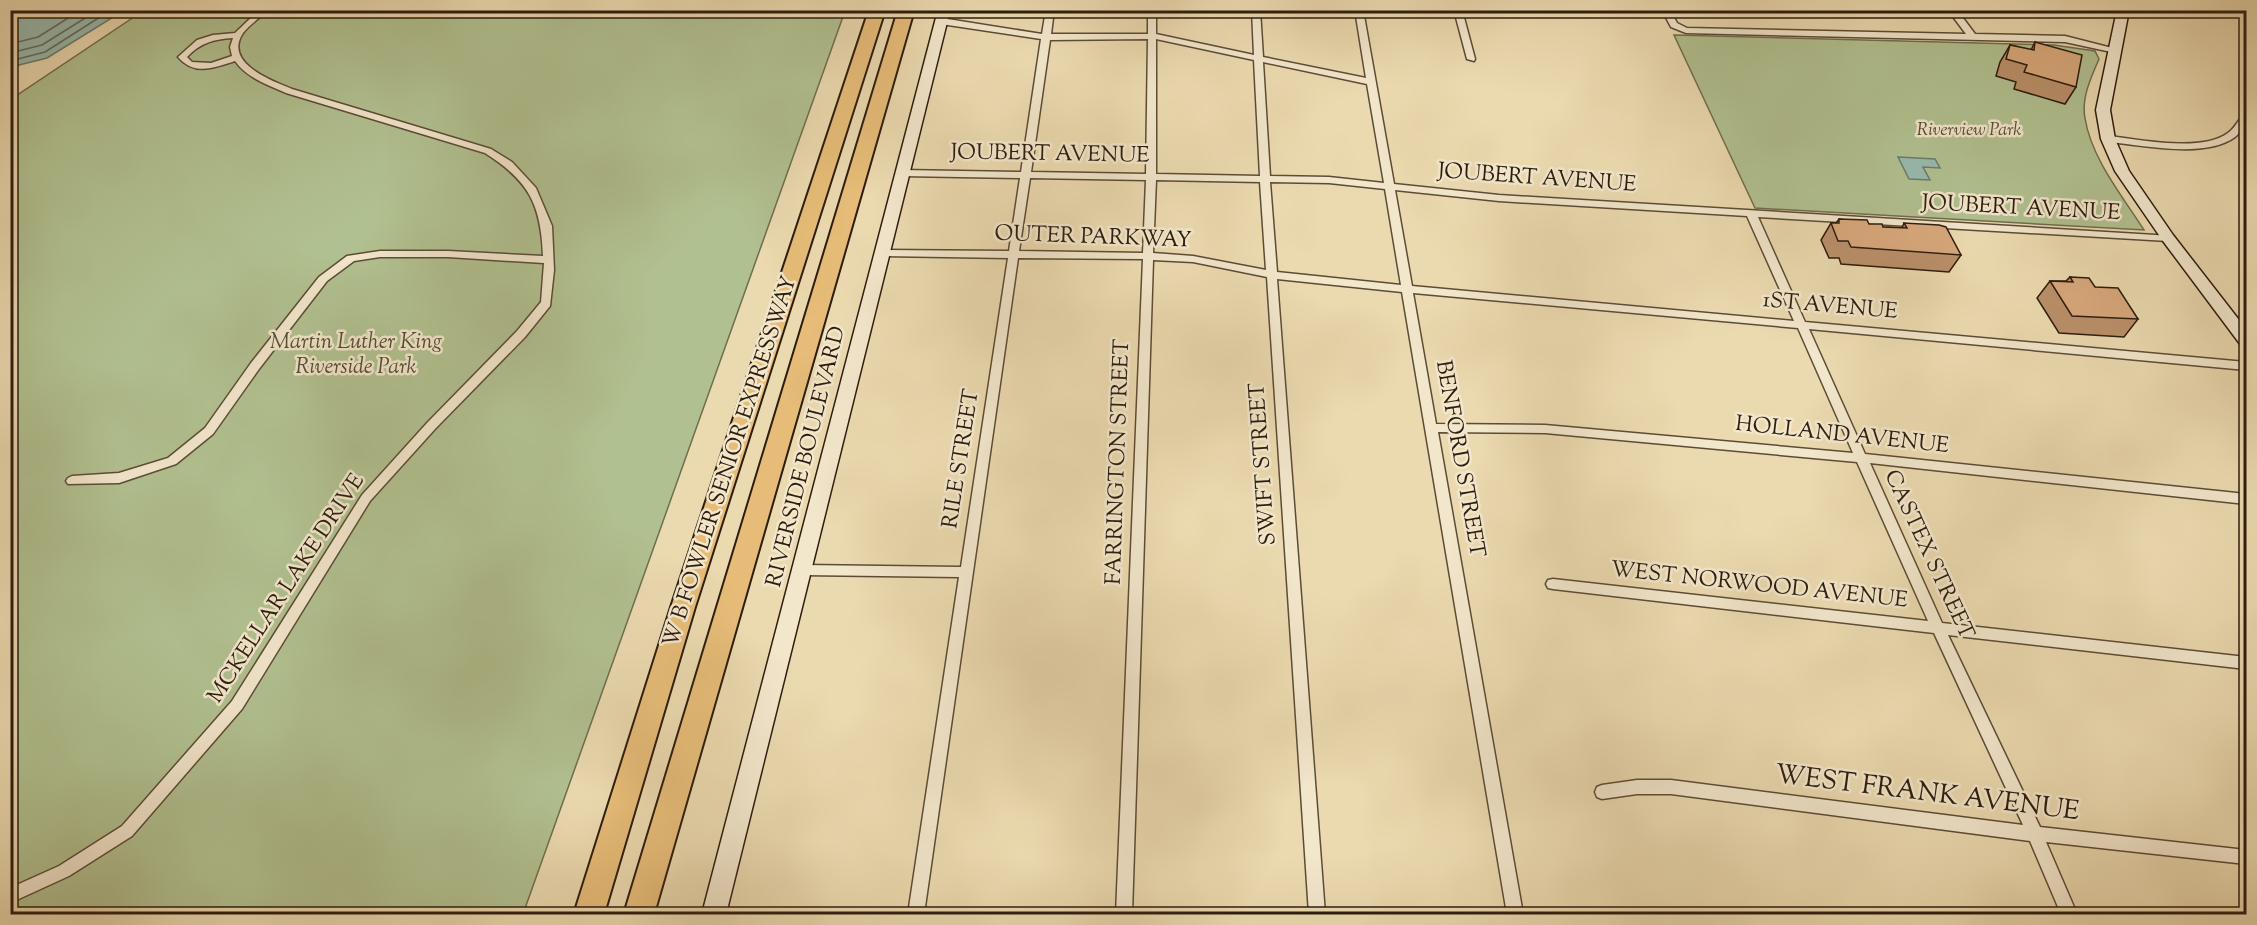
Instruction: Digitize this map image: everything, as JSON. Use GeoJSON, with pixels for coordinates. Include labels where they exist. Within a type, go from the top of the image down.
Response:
{"type":"FeatureCollection","features":[{"type":"Feature","properties":{"kind":"highway","name":"W B FOWLER SENIOR EXPRESSWAY"},"geometry":{"type":"LineString","coordinates":[[589,915],[686,596],[877,10]]}},
{"type":"Feature","properties":{"kind":"highway","name":"W B FOWLER SENIOR EXPRESSWAY"},"geometry":{"type":"LineString","coordinates":[[639,915],[906,10]]}},
{"type":"Feature","properties":{"kind":"street"},"geometry":{"type":"LineString","coordinates":[[237,35],[214,36],[192,45],[182,57],[190,65],[201,66],[212,66],[236,58],[233,49],[237,35],[264,10]]}},
{"type":"Feature","properties":{"kind":"street","name":"RILE STREET"},"geometry":{"type":"LineString","coordinates":[[916,915],[1050,10]]}},
{"type":"Feature","properties":{"kind":"street","name":"FARRINGTON STREET"},"geometry":{"type":"LineString","coordinates":[[1124,915],[1151,176],[1152,10]]}},
{"type":"Feature","properties":{"kind":"street","name":"SWIFT STREET"},"geometry":{"type":"LineString","coordinates":[[1256,10],[1265,178],[1317,915]]}},
{"type":"Feature","properties":{"kind":"street","name":"BENFORD STREET"},"geometry":{"type":"LineString","coordinates":[[1359,10],[1388,186],[1409,289],[1433,428],[1515,915]]}},
{"type":"Feature","properties":{"kind":"street"},"geometry":{"type":"LineString","coordinates":[[1458,10],[1471,59]]}},
{"type":"Feature","properties":{"kind":"street"},"geometry":{"type":"LineString","coordinates":[[1666,10],[1676,27],[1690,30],[2065,39],[2116,50]]}},
{"type":"Feature","properties":{"kind":"street"},"geometry":{"type":"LineString","coordinates":[[1952,10],[1972,37]]}},
{"type":"Feature","properties":{"kind":"street"},"geometry":{"type":"LineString","coordinates":[[2123,10],[2103,110],[2108,139],[2122,171],[2168,237],[2247,340]]}},
{"type":"Feature","properties":{"kind":"street"},"geometry":{"type":"LineString","coordinates":[[942,16],[1046,37],[1152,36],[1372,82]]}},
{"type":"Feature","properties":{"kind":"street","name":"RIVERSIDE BOULEVARD"},"geometry":{"type":"LineString","coordinates":[[714,915],[942,16]]}},
{"type":"Feature","properties":{"kind":"street","name":"MCKELLAR LAKE DRIVE"},"geometry":{"type":"LineString","coordinates":[[10,896],[64,871],[127,831],[237,705],[366,498],[431,426],[521,334],[546,303],[549,260],[547,225],[533,190],[509,164],[488,151],[289,91],[262,80],[236,58]]}},
{"type":"Feature","properties":{"kind":"street"},"geometry":{"type":"LineString","coordinates":[[2108,139],[2190,145],[2212,144],[2232,135],[2247,117]]}},
{"type":"Feature","properties":{"kind":"street","name":"JOUBERT AVENUE"},"geometry":{"type":"LineString","coordinates":[[902,173],[1329,180],[1499,198],[2168,237]]}},
{"type":"Feature","properties":{"kind":"street","name":"CASTEX STREET"},"geometry":{"type":"LineString","coordinates":[[1751,213],[1937,626],[2035,834],[2069,915]]}},
{"type":"Feature","properties":{"kind":"street","name":"OUTER PARKWAY"},"geometry":{"type":"LineString","coordinates":[[882,253],[1147,256],[1193,259],[1272,275],[1409,289]]}},
{"type":"Feature","properties":{"kind":"street"},"geometry":{"type":"LineString","coordinates":[[72,481],[119,478],[172,461],[209,431],[255,366],[323,279],[351,258],[381,254],[448,254],[549,260]]}},
{"type":"Feature","properties":{"kind":"street","name":"1ST AVENUE"},"geometry":{"type":"LineString","coordinates":[[1409,289],[2247,366]]}},
{"type":"Feature","properties":{"kind":"street","name":"HOLLAND AVENUE"},"geometry":{"type":"LineString","coordinates":[[1433,428],[1545,429],[1861,458],[2247,499]]}},
{"type":"Feature","properties":{"kind":"street"},"geometry":{"type":"LineString","coordinates":[[803,570],[966,572]]}},
{"type":"Feature","properties":{"kind":"street","name":"WEST NORWOOD AVENUE"},"geometry":{"type":"LineString","coordinates":[[1553,584],[2247,663]]}},
{"type":"Feature","properties":{"kind":"street","name":"WEST FRANK AVENUE"},"geometry":{"type":"LineString","coordinates":[[1602,792],[1637,787],[1671,787],[2035,834],[2247,857]]}},
{"type":"Feature","properties":{"kind":"green space","name":"Martin Luther King Riverside Park"},"geometry":{"type":"Polygon","coordinates":[[[143,11],[845,11],[523,914],[11,914],[10,100],[143,11]]]}},
{"type":"Feature","properties":{"kind":"green space","name":"Riverview Park"},"geometry":{"type":"Polygon","coordinates":[[[1674,35],[2054,45],[2095,51],[2099,59],[2084,103],[2088,133],[2109,177],[2144,230],[1755,208],[1674,35]]]}},
{"type":"Feature","properties":{"kind":"water"},"geometry":{"type":"Polygon","coordinates":[[[10,11],[117,11],[115,16],[47,58],[11,67],[10,11]]]}},
{"type":"Feature","properties":{"kind":"water"},"geometry":{"type":"Polygon","coordinates":[[[1898,157],[1935,159],[1940,168],[1923,167],[1930,180],[1909,179],[1898,157]]]}},
{"type":"Feature","properties":{"kind":"building"},"geometry":{"type":"Polygon","coordinates":[[[2035,42],[2082,55],[2076,87],[2024,72],[2027,65],[2006,59],[2010,45],[2034,50],[2035,42]]]}},
{"type":"Feature","properties":{"kind":"building"},"geometry":{"type":"Polygon","coordinates":[[[1839,219],[1867,220],[1869,224],[1882,224],[1883,227],[1907,228],[1904,223],[1946,227],[1961,255],[1851,247],[1848,241],[1838,241],[1831,223],[1839,223],[1839,219]]]}},
{"type":"Feature","properties":{"kind":"building"},"geometry":{"type":"Polygon","coordinates":[[[2070,277],[2089,278],[2095,287],[2118,288],[2138,319],[2072,316],[2050,281],[2073,282],[2070,277]]]}}]}
